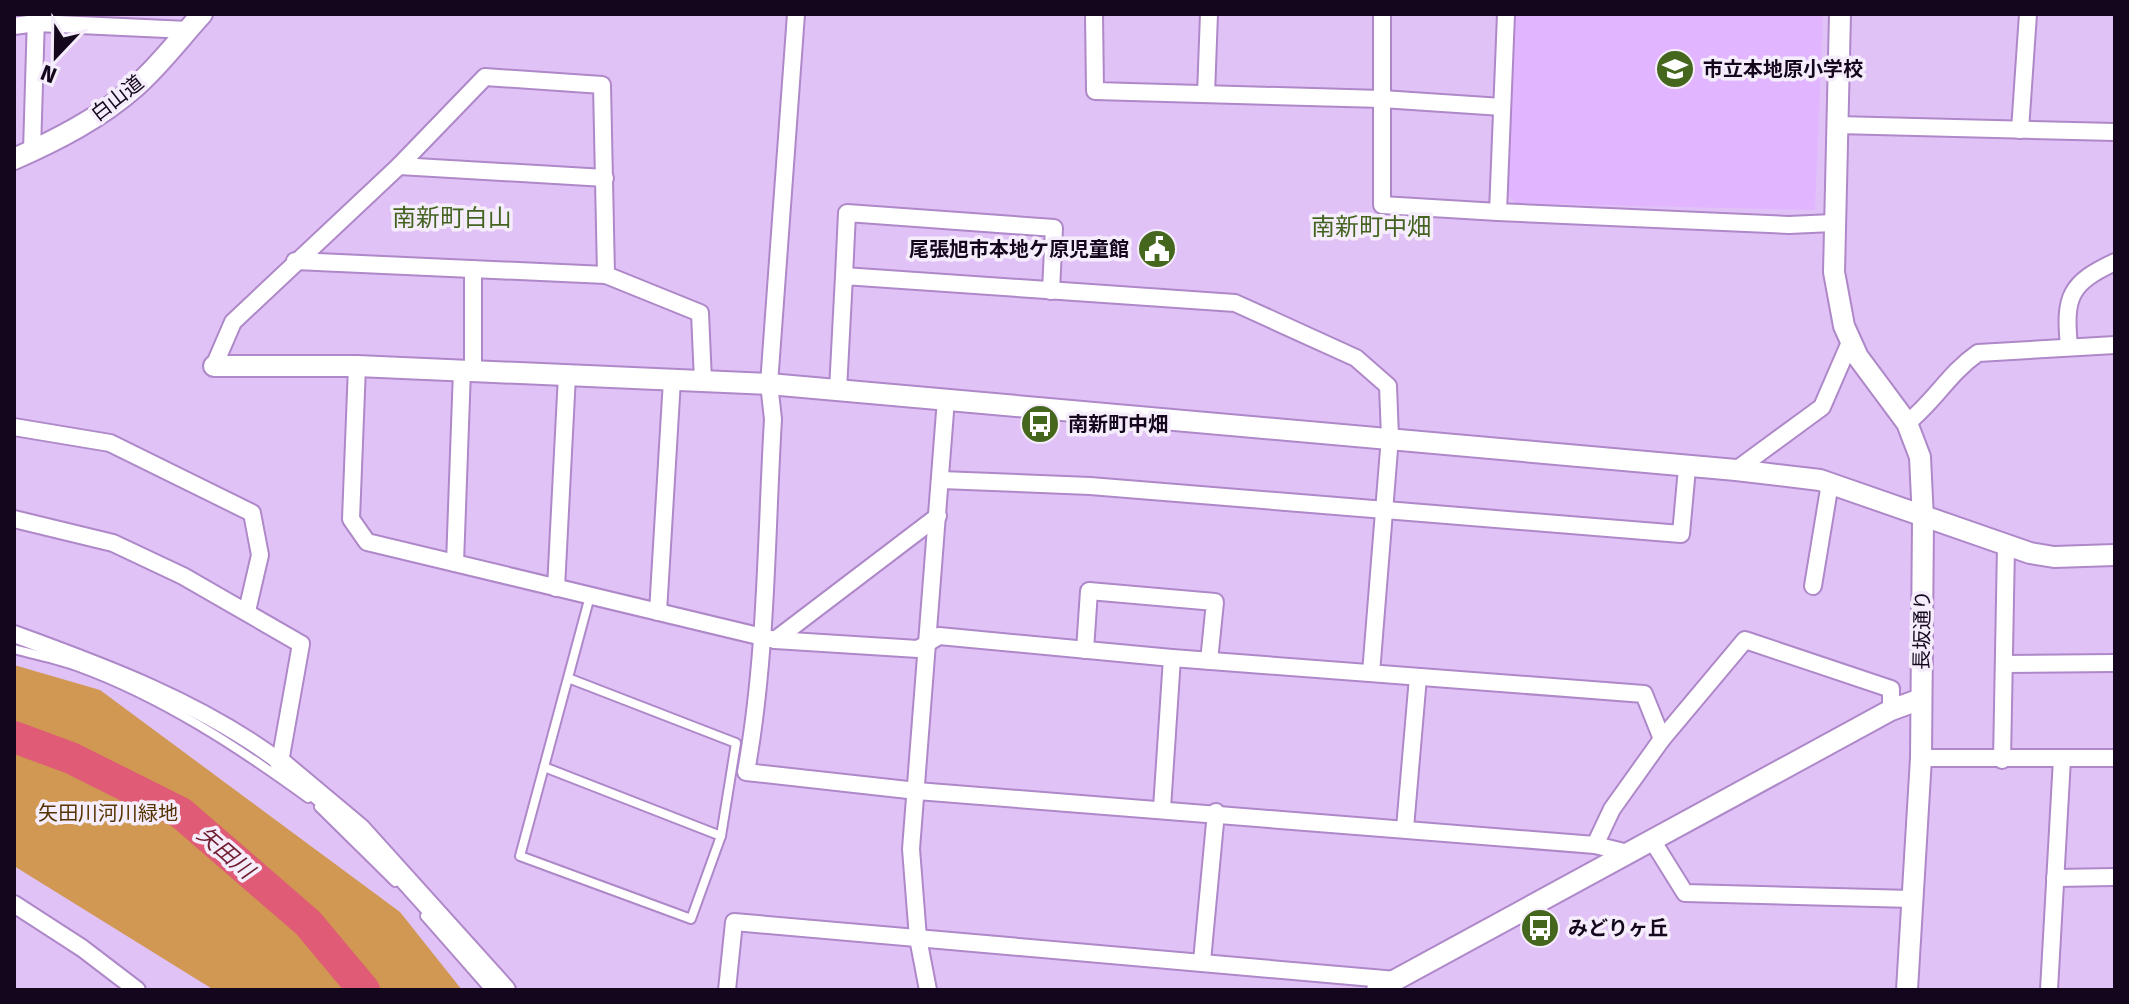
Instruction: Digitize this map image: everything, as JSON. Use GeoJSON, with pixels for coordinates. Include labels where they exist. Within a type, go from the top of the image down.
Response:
{"type":"FeatureCollection","features":[{"type":"Feature","properties":{"kind":"street","name":"白山道"},"geometry":{"type":"LineString","coordinates":[[23,155],[109,108],[137,86],[202,14]]}},
{"type":"Feature","properties":{"kind":"street"},"geometry":{"type":"LineString","coordinates":[[796,14],[769,384],[773,419],[767,638],[754,729],[740,763],[746,772],[917,791],[1216,812],[1595,845],[1628,853]]}},
{"type":"Feature","properties":{"kind":"street"},"geometry":{"type":"LineString","coordinates":[[1094,14],[1095,91],[1382,99],[1502,107]]}},
{"type":"Feature","properties":{"kind":"street"},"geometry":{"type":"LineString","coordinates":[[1206,94],[1209,14]]}},
{"type":"Feature","properties":{"kind":"street"},"geometry":{"type":"LineString","coordinates":[[1382,14],[1382,205],[1789,225],[1833,223]]}},
{"type":"Feature","properties":{"kind":"street"},"geometry":{"type":"LineString","coordinates":[[1498,212],[1506,14]]}},
{"type":"Feature","properties":{"kind":"street","name":"長坂通り"},"geometry":{"type":"LineString","coordinates":[[1377,990],[1891,710],[1921,699],[1923,519],[1920,457],[1907,423],[1858,357],[1844,326],[1834,272],[1840,14]]}},
{"type":"Feature","properties":{"kind":"street"},"geometry":{"type":"LineString","coordinates":[[2020,130],[2028,14]]}},
{"type":"Feature","properties":{"kind":"street"},"geometry":{"type":"LineString","coordinates":[[23,155],[36,18]]}},
{"type":"Feature","properties":{"kind":"street"},"geometry":{"type":"LineString","coordinates":[[14,26],[36,18],[188,30]]}},
{"type":"Feature","properties":{"kind":"street"},"geometry":{"type":"LineString","coordinates":[[606,275],[602,85],[485,77],[399,166],[233,322],[214,366],[357,366],[769,384],[1736,470],[1830,483],[1923,519],[2054,557],[2115,555]]}},
{"type":"Feature","properties":{"kind":"street"},"geometry":{"type":"LineString","coordinates":[[1837,125],[2115,132]]}},
{"type":"Feature","properties":{"kind":"street"},"geometry":{"type":"LineString","coordinates":[[399,166],[605,178]]}},
{"type":"Feature","properties":{"kind":"street"},"geometry":{"type":"LineString","coordinates":[[838,390],[847,213],[1054,228],[1051,291]]}},
{"type":"Feature","properties":{"kind":"street"},"geometry":{"type":"LineString","coordinates":[[295,261],[606,275],[700,313],[703,381]]}},
{"type":"Feature","properties":{"kind":"street"},"geometry":{"type":"LineString","coordinates":[[2069,346],[2066,315],[2073,293],[2086,275],[2115,262]]}},
{"type":"Feature","properties":{"kind":"street"},"geometry":{"type":"LineString","coordinates":[[455,563],[473,269]]}},
{"type":"Feature","properties":{"kind":"street"},"geometry":{"type":"LineString","coordinates":[[844,276],[1235,303],[1356,358],[1388,386],[1390,437],[1381,512],[1371,673]]}},
{"type":"Feature","properties":{"kind":"street"},"geometry":{"type":"LineString","coordinates":[[1736,470],[1822,407],[1851,340]]}},
{"type":"Feature","properties":{"kind":"street"},"geometry":{"type":"LineString","coordinates":[[1907,423],[1926,408],[1959,366],[1978,353],[2115,345]]}},
{"type":"Feature","properties":{"kind":"street"},"geometry":{"type":"LineString","coordinates":[[357,366],[351,519],[367,542],[767,638],[918,649],[939,636],[1172,658],[1644,694],[1662,739]]}},
{"type":"Feature","properties":{"kind":"street"},"geometry":{"type":"LineString","coordinates":[[556,588],[567,375]]}},
{"type":"Feature","properties":{"kind":"street"},"geometry":{"type":"LineString","coordinates":[[658,612],[672,380]]}},
{"type":"Feature","properties":{"kind":"street"},"geometry":{"type":"LineString","coordinates":[[928,990],[918,938],[911,849],[946,399]]}},
{"type":"Feature","properties":{"kind":"street"},"geometry":{"type":"LineString","coordinates":[[14,427],[110,443],[252,513],[260,555],[247,611]]}},
{"type":"Feature","properties":{"kind":"street"},"geometry":{"type":"LineString","coordinates":[[941,480],[1090,486],[1681,534],[1687,468]]}},
{"type":"Feature","properties":{"kind":"street"},"geometry":{"type":"LineString","coordinates":[[1813,586],[1830,483]]}},
{"type":"Feature","properties":{"kind":"street"},"geometry":{"type":"LineString","coordinates":[[767,638],[938,516]]}},
{"type":"Feature","properties":{"kind":"street"},"geometry":{"type":"LineString","coordinates":[[14,519],[113,543],[247,611],[301,644],[280,762]]}},
{"type":"Feature","properties":{"kind":"street"},"geometry":{"type":"LineString","coordinates":[[2002,760],[2006,545]]}},
{"type":"Feature","properties":{"kind":"street"},"geometry":{"type":"LineString","coordinates":[[1085,650],[1089,591],[1183,599],[1215,602],[1209,661]]}},
{"type":"Feature","properties":{"kind":"street"},"geometry":{"type":"LineString","coordinates":[[14,634],[110,669],[189,708],[280,762],[360,829],[505,990]]}},
{"type":"Feature","properties":{"kind":"street"},"geometry":{"type":"LineString","coordinates":[[1595,845],[1612,809],[1662,739],[1745,640],[1891,689],[1891,710]]}},
{"type":"Feature","properties":{"kind":"street"},"geometry":{"type":"LineString","coordinates":[[1162,808],[1172,658]]}},
{"type":"Feature","properties":{"kind":"street"},"geometry":{"type":"LineString","coordinates":[[2004,664],[2115,663]]}},
{"type":"Feature","properties":{"kind":"street"},"geometry":{"type":"LineString","coordinates":[[1405,828],[1418,677]]}},
{"type":"Feature","properties":{"kind":"street"},"geometry":{"type":"LineString","coordinates":[[1907,990],[1921,758],[1921,699]]}},
{"type":"Feature","properties":{"kind":"street"},"geometry":{"type":"LineString","coordinates":[[1921,758],[2115,758]]}},
{"type":"Feature","properties":{"kind":"street"},"geometry":{"type":"LineString","coordinates":[[2049,990],[2062,759]]}},
{"type":"Feature","properties":{"kind":"street"},"geometry":{"type":"LineString","coordinates":[[1202,961],[1216,812]]}},
{"type":"Feature","properties":{"kind":"street"},"geometry":{"type":"LineString","coordinates":[[1652,840],[1685,893],[1912,899]]}},
{"type":"Feature","properties":{"kind":"street"},"geometry":{"type":"LineString","coordinates":[[2055,878],[2115,877]]}},
{"type":"Feature","properties":{"kind":"street"},"geometry":{"type":"LineString","coordinates":[[14,904],[82,948],[137,990]]}},
{"type":"Feature","properties":{"kind":"street"},"geometry":{"type":"LineString","coordinates":[[727,990],[734,922],[1396,980]]}},
{"type":"Feature","properties":{"kind":"lane"},"geometry":{"type":"LineString","coordinates":[[568,678],[736,743],[740,763],[721,836],[691,919],[520,856],[590,596]]}},
{"type":"Feature","properties":{"kind":"lane"},"geometry":{"type":"LineString","coordinates":[[14,649],[79,667],[245,751],[314,802],[393,880],[490,990]]}},
{"type":"Feature","properties":{"kind":"lane"},"geometry":{"type":"LineString","coordinates":[[544,767],[721,836]]}},
{"type":"Feature","properties":{"kind":"shaded area"},"geometry":{"type":"Polygon","coordinates":[[[1515,14],[1823,14],[1815,210],[1516,203],[1507,195],[1515,14]]]}},
{"type":"Feature","properties":{"kind":"green space","name":"矢田川河川緑地"},"geometry":{"type":"Polygon","coordinates":[[[14,665],[100,690],[400,912],[462,990],[214,990],[14,866],[14,665]]]}},
{"type":"Feature","properties":{"kind":"waterway","name":"矢田川"},"geometry":{"type":"LineString","coordinates":[[14,737],[71,758],[181,813],[308,923],[364,990]]}},
{"type":"Feature","properties":{"kind":"place","name":"市立本地原小学校"},"geometry":{"type":"Point","coordinates":[1675,69]}},
{"type":"Feature","properties":{"kind":"place","name":"尾張旭市本地ケ原児童館"},"geometry":{"type":"Point","coordinates":[1157,249]}},
{"type":"Feature","properties":{"kind":"place","name":"南新町中畑"},"geometry":{"type":"Point","coordinates":[1040,424]}},
{"type":"Feature","properties":{"kind":"place","name":"みどりヶ丘"},"geometry":{"type":"Point","coordinates":[1540,928]}},
{"type":"Feature","properties":{"kind":"district","name":"南新町白山"},"geometry":{"type":"Point","coordinates":[452,218]}},
{"type":"Feature","properties":{"kind":"district","name":"南新町中畑"},"geometry":{"type":"Point","coordinates":[1371,227]}}]}
